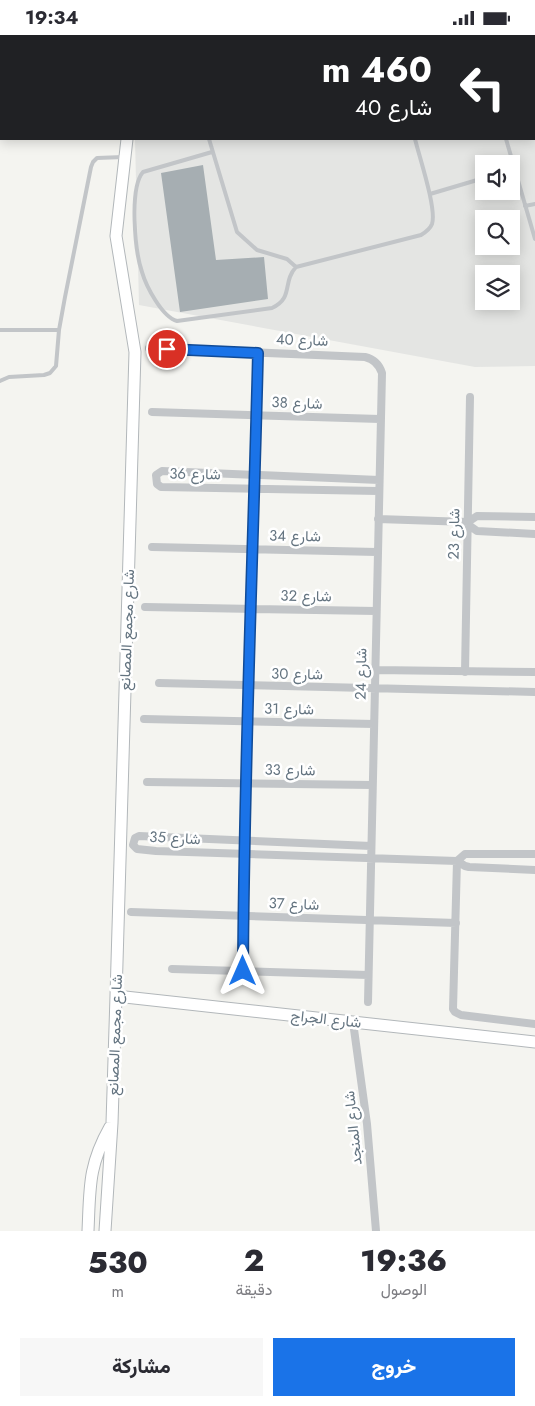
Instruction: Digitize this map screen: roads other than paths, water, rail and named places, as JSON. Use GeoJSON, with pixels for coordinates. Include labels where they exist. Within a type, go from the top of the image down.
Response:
{"type":"FeatureCollection","features":[{"type":"Feature","properties":{"kind":"street","name":"شارع مجمع المصانع"},"geometry":{"type":"LineString","coordinates":[[105,1231],[112,1123],[135,352],[116,236],[127,140]]}},
{"type":"Feature","properties":{"kind":"street","name":"شارع 40"},"geometry":{"type":"LineString","coordinates":[[149,348],[365,357]]}},
{"type":"Feature","properties":{"kind":"street"},"geometry":{"type":"LineString","coordinates":[[243,971],[243,854],[249,722],[258,353]]}},
{"type":"Feature","properties":{"kind":"street","name":"شارع 24"},"geometry":{"type":"LineString","coordinates":[[365,357],[376,362],[382,373],[368,1001]]}},
{"type":"Feature","properties":{"kind":"street","name":"شارع 23"},"geometry":{"type":"LineString","coordinates":[[465,672],[470,397]]}},
{"type":"Feature","properties":{"kind":"street","name":"شارع 38"},"geometry":{"type":"LineString","coordinates":[[152,412],[380,419]]}},
{"type":"Feature","properties":{"kind":"street","name":"شارع 36"},"geometry":{"type":"LineString","coordinates":[[378,491],[161,487],[156,485],[156,475],[162,471],[379,479]]}},
{"type":"Feature","properties":{"kind":"street"},"geometry":{"type":"LineString","coordinates":[[378,519],[468,522],[477,516],[535,517]]}},
{"type":"Feature","properties":{"kind":"street"},"geometry":{"type":"LineString","coordinates":[[468,522],[477,531],[535,533]]}},
{"type":"Feature","properties":{"kind":"street","name":"شارع 34"},"geometry":{"type":"LineString","coordinates":[[152,547],[377,552]]}},
{"type":"Feature","properties":{"kind":"street","name":"شارع 32"},"geometry":{"type":"LineString","coordinates":[[145,607],[376,611]]}},
{"type":"Feature","properties":{"kind":"street"},"geometry":{"type":"LineString","coordinates":[[375,670],[535,672]]}},
{"type":"Feature","properties":{"kind":"street","name":"شارع 30"},"geometry":{"type":"LineString","coordinates":[[159,683],[535,692]]}},
{"type":"Feature","properties":{"kind":"street","name":"شارع 31"},"geometry":{"type":"LineString","coordinates":[[144,719],[374,724]]}},
{"type":"Feature","properties":{"kind":"street","name":"شارع 33"},"geometry":{"type":"LineString","coordinates":[[147,782],[372,785]]}},
{"type":"Feature","properties":{"kind":"street","name":"شارع 35"},"geometry":{"type":"LineString","coordinates":[[371,846],[140,836],[137,836],[134,841],[135,848],[143,850],[457,861]]}},
{"type":"Feature","properties":{"kind":"street"},"geometry":{"type":"LineString","coordinates":[[535,854],[465,854],[457,861],[453,1006],[458,1014],[535,1024]]}},
{"type":"Feature","properties":{"kind":"street"},"geometry":{"type":"LineString","coordinates":[[457,861],[465,866],[535,870]]}},
{"type":"Feature","properties":{"kind":"street","name":"شارع 37"},"geometry":{"type":"LineString","coordinates":[[131,912],[456,923]]}},
{"type":"Feature","properties":{"kind":"street"},"geometry":{"type":"LineString","coordinates":[[172,969],[368,975]]}},
{"type":"Feature","properties":{"kind":"street","name":"شارع الجراج"},"geometry":{"type":"LineString","coordinates":[[116,996],[535,1042]]}},
{"type":"Feature","properties":{"kind":"street","name":"شارع المنجد"},"geometry":{"type":"LineString","coordinates":[[353,1022],[367,1124],[376,1231]]}},
{"type":"Feature","properties":{"kind":"street","name":"شارع مجمع المصانع"},"geometry":{"type":"LineString","coordinates":[[88,1231],[92,1167],[100,1145],[112,1123]]}},
{"type":"Feature","properties":{"kind":"lane"},"geometry":{"type":"LineString","coordinates":[[209,140],[237,232],[257,250],[287,259],[296,267]]}},
{"type":"Feature","properties":{"kind":"lane"},"geometry":{"type":"LineString","coordinates":[[212,152],[143,172],[138,177],[135,189],[135,220],[141,271],[149,289],[165,314],[177,321],[272,308],[281,304],[285,298],[290,273],[296,267],[422,235],[432,224],[433,216],[430,194],[415,140]]}},
{"type":"Feature","properties":{"kind":"lane"},"geometry":{"type":"LineString","coordinates":[[506,140],[510,155]]}},
{"type":"Feature","properties":{"kind":"lane"},"geometry":{"type":"LineString","coordinates":[[0,381],[9,377],[44,375],[50,373],[56,366],[59,330],[93,162],[102,156],[125,157]]}},
{"type":"Feature","properties":{"kind":"lane"},"geometry":{"type":"LineString","coordinates":[[430,194],[475,181]]}},
{"type":"Feature","properties":{"kind":"lane"},"geometry":{"type":"LineString","coordinates":[[520,189],[535,239]]}},
{"type":"Feature","properties":{"kind":"lane"},"geometry":{"type":"LineString","coordinates":[[526,206],[535,204]]}},
{"type":"Feature","properties":{"kind":"lane"},"geometry":{"type":"LineString","coordinates":[[0,331],[59,330]]}}]}
